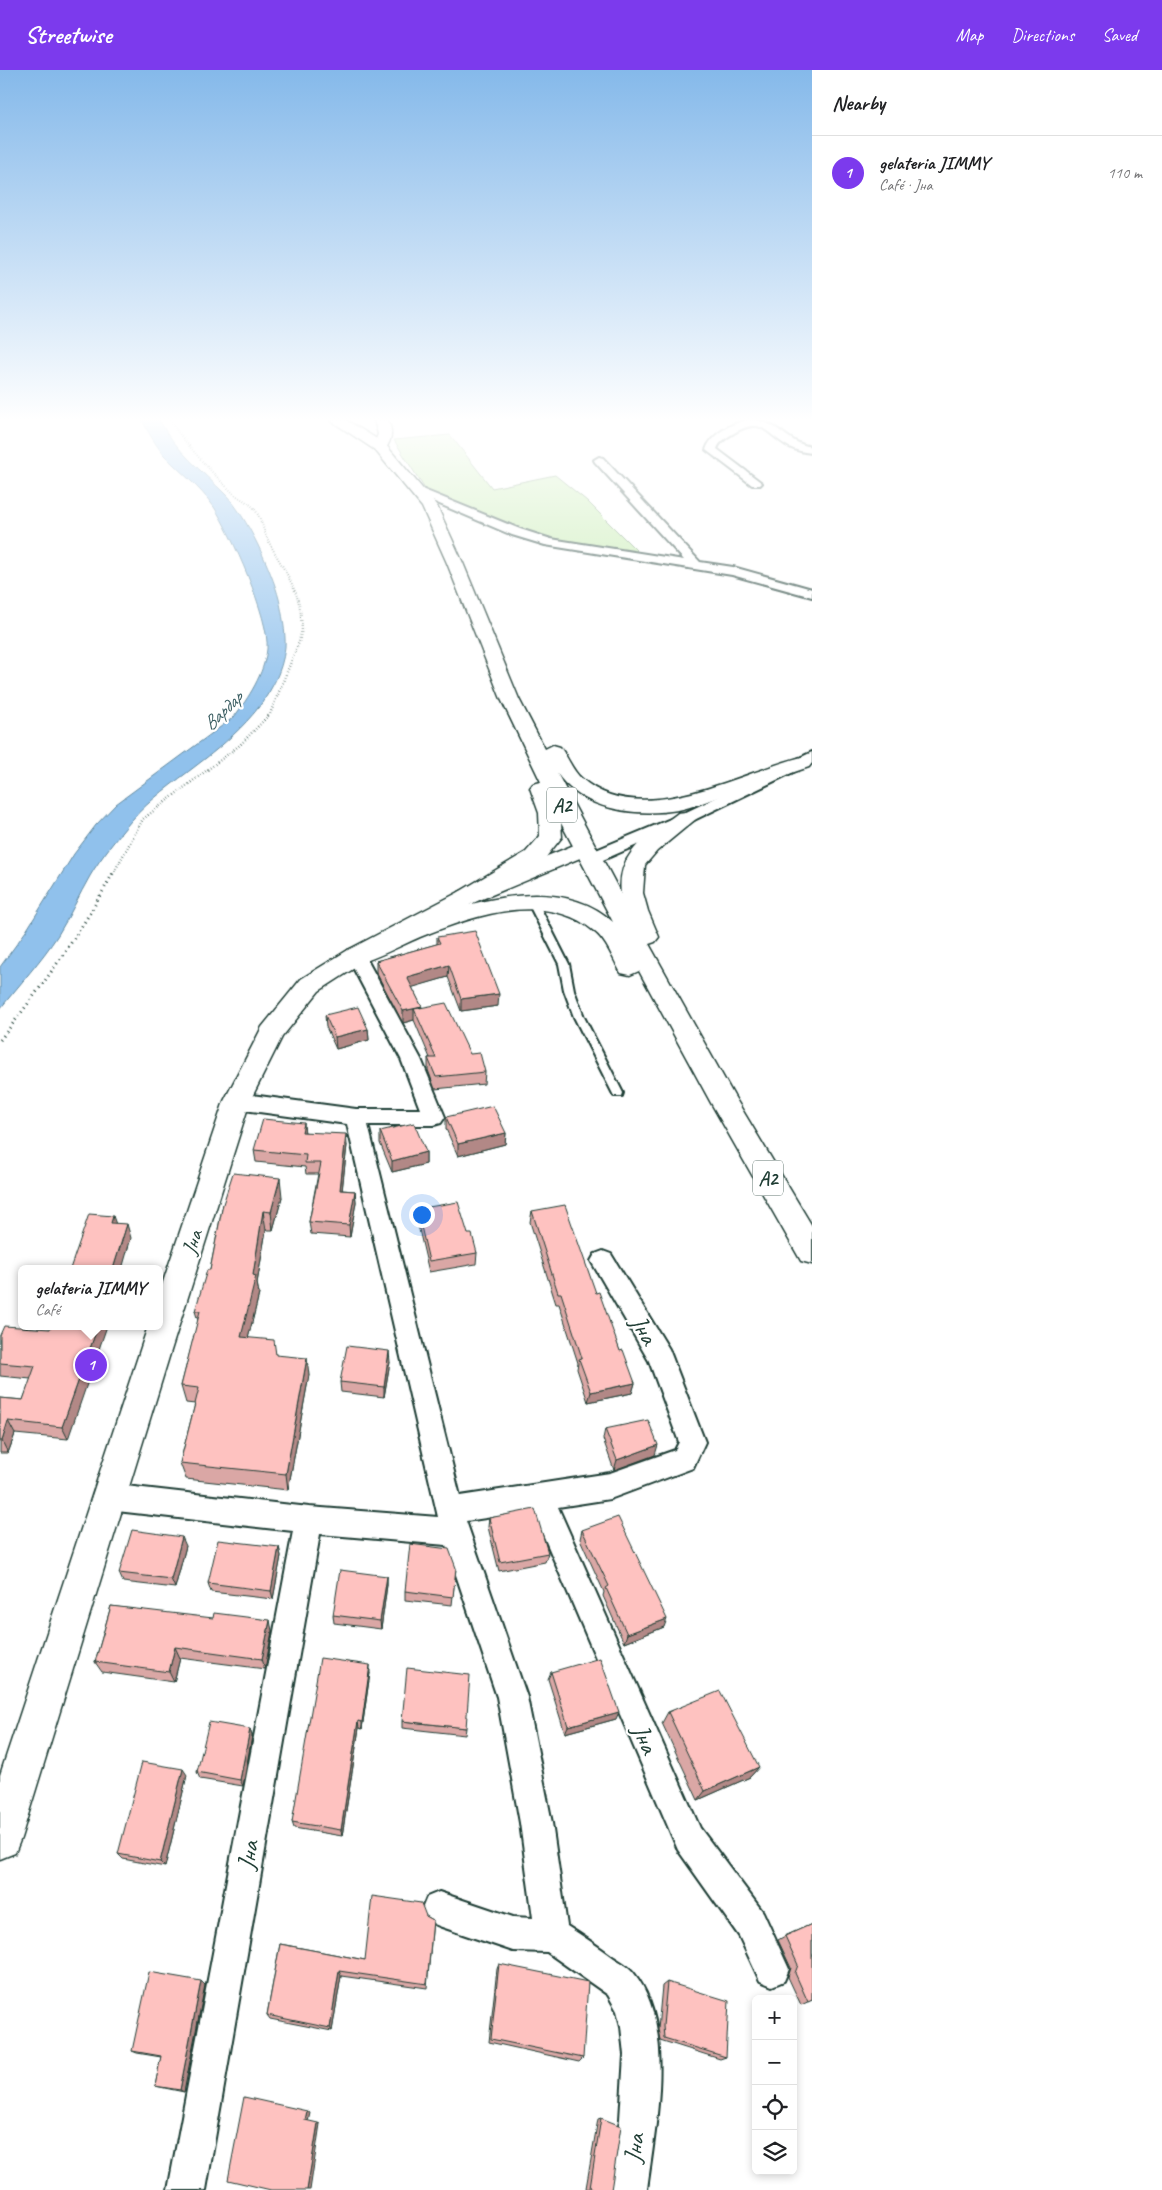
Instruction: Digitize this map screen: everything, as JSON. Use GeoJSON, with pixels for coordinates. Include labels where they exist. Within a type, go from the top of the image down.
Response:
{"type":"FeatureCollection","features":[{"type":"Feature","properties":{"kind":"main road","name":"A2"},"geometry":{"type":"LineString","coordinates":[[435,519],[456,563],[510,699],[587,854],[724,1103],[812,1252]]}},
{"type":"Feature","properties":{"kind":"main road"},"geometry":{"type":"LineString","coordinates":[[484,636],[572,782],[598,798],[624,804],[650,806],[678,804],[807,760]]}},
{"type":"Feature","properties":{"kind":"main road"},"geometry":{"type":"LineString","coordinates":[[422,923],[534,857],[551,837],[550,812],[517,732],[510,699]]}},
{"type":"Feature","properties":{"kind":"main road"},"geometry":{"type":"LineString","coordinates":[[686,818],[652,844],[634,864],[632,880],[637,916],[696,1034],[724,1103]]}},
{"type":"Feature","properties":{"kind":"main road"},"geometry":{"type":"LineString","coordinates":[[467,898],[587,854]]}},
{"type":"Feature","properties":{"kind":"main road"},"geometry":{"type":"LineString","coordinates":[[422,923],[478,904],[587,854]]}},
{"type":"Feature","properties":{"kind":"main road"},"geometry":{"type":"LineString","coordinates":[[356,956],[425,926],[510,902],[532,901],[562,905],[584,913],[603,926],[672,1038],[724,1103]]}},
{"type":"Feature","properties":{"kind":"main road","name":"Јна"},"geometry":{"type":"LineString","coordinates":[[0,1838],[108,1496],[226,1140],[237,1101],[271,1032],[310,984],[356,956],[422,923]]}},
{"type":"Feature","properties":{"kind":"street"},"geometry":{"type":"LineString","coordinates":[[486,519],[516,532],[549,542],[695,564],[740,573],[812,593]]}},
{"type":"Feature","properties":{"kind":"street"},"geometry":{"type":"LineString","coordinates":[[653,519],[695,564]]}},
{"type":"Feature","properties":{"kind":"street"},"geometry":{"type":"LineString","coordinates":[[587,854],[686,818],[807,760]]}},
{"type":"Feature","properties":{"kind":"street"},"geometry":{"type":"LineString","coordinates":[[587,854],[807,760]]}},
{"type":"Feature","properties":{"kind":"street"},"geometry":{"type":"LineString","coordinates":[[237,1101],[356,1117],[434,1117],[411,1059],[356,956]]}},
{"type":"Feature","properties":{"kind":"street"},"geometry":{"type":"LineString","coordinates":[[356,1117],[452,1521],[512,1697],[536,1823],[552,1935],[513,1934],[439,1909]]}},
{"type":"Feature","properties":{"kind":"street","name":"Јна"},"geometry":{"type":"LineString","coordinates":[[108,1496],[309,1520],[452,1521],[540,1497],[610,1486],[684,1459],[692,1442],[660,1357],[603,1261]]}},
{"type":"Feature","properties":{"kind":"street","name":"Јна"},"geometry":{"type":"LineString","coordinates":[[540,1497],[689,1839],[751,1924],[772,1968]]}},
{"type":"Feature","properties":{"kind":"street","name":"Јна"},"geometry":{"type":"LineString","coordinates":[[187,2190],[309,1520]]}},
{"type":"Feature","properties":{"kind":"street","name":"Јна"},"geometry":{"type":"LineString","coordinates":[[552,1935],[620,1983],[632,2004],[639,2026],[642,2055],[638,2119],[628,2190]]}},
{"type":"Feature","properties":{"kind":"lane"},"geometry":{"type":"LineString","coordinates":[[532,901],[564,964],[579,1017],[618,1092]]}},
{"type":"Feature","properties":{"kind":"path"},"geometry":{"type":"LineString","coordinates":[[0,1040],[35,995],[78,932],[143,819],[240,745],[270,714],[300,642],[302,629],[301,610],[294,589],[268,540],[259,519]]}},
{"type":"Feature","properties":{"kind":"green space"},"geometry":{"type":"Polygon","coordinates":[[[491,519],[605,519],[642,556],[549,542],[491,519]]]}},
{"type":"Feature","properties":{"kind":"water"},"geometry":{"type":"Polygon","coordinates":[[[221,519],[244,519],[276,587],[284,623],[285,647],[274,683],[265,699],[240,729],[154,798],[120,834],[94,869],[51,945],[0,1009],[0,967],[26,931],[74,854],[96,825],[116,804],[234,717],[255,685],[263,667],[267,649],[266,635],[248,576],[221,519]]]}},
{"type":"Feature","properties":{"kind":"building"},"geometry":{"type":"Polygon","coordinates":[[[475,931],[499,994],[461,999],[449,965],[407,977],[422,1007],[403,1011],[376,961],[440,943],[437,937],[475,931]]]}},
{"type":"Feature","properties":{"kind":"building"},"geometry":{"type":"Polygon","coordinates":[[[446,1003],[470,1054],[480,1053],[485,1072],[436,1077],[428,1058],[436,1058],[414,1009],[446,1003]]]}},
{"type":"Feature","properties":{"kind":"building"},"geometry":{"type":"Polygon","coordinates":[[[358,1007],[368,1029],[335,1037],[325,1015],[358,1007]]]}},
{"type":"Feature","properties":{"kind":"building"},"geometry":{"type":"Polygon","coordinates":[[[493,1106],[506,1133],[458,1144],[446,1117],[493,1106]]]}},
{"type":"Feature","properties":{"kind":"building"},"geometry":{"type":"Polygon","coordinates":[[[263,1119],[304,1123],[302,1132],[346,1134],[340,1190],[355,1191],[349,1225],[309,1222],[321,1163],[305,1163],[306,1155],[254,1150],[263,1119]]]}},
{"type":"Feature","properties":{"kind":"building"},"geometry":{"type":"Polygon","coordinates":[[[414,1123],[426,1152],[392,1161],[380,1131],[414,1123]]]}},
{"type":"Feature","properties":{"kind":"building"},"geometry":{"type":"Polygon","coordinates":[[[233,1173],[280,1178],[271,1212],[263,1211],[253,1275],[256,1276],[241,1337],[274,1340],[276,1355],[307,1358],[286,1474],[180,1463],[199,1388],[181,1386],[200,1311],[195,1311],[207,1270],[210,1270],[223,1204],[233,1173]]]}},
{"type":"Feature","properties":{"kind":"building"},"geometry":{"type":"Polygon","coordinates":[[[458,1202],[468,1234],[472,1234],[477,1253],[429,1261],[417,1209],[458,1202]]]}},
{"type":"Feature","properties":{"kind":"building"},"geometry":{"type":"Polygon","coordinates":[[[565,1205],[596,1293],[599,1292],[620,1351],[623,1350],[635,1383],[591,1392],[579,1359],[582,1358],[561,1293],[558,1293],[532,1211],[565,1205]]]}},
{"type":"Feature","properties":{"kind":"building"},"geometry":{"type":"Polygon","coordinates":[[[89,1214],[113,1216],[111,1223],[127,1224],[114,1265],[71,1265],[89,1214]]]}},
{"type":"Feature","properties":{"kind":"building"},"geometry":{"type":"Polygon","coordinates":[[[4,1326],[18,1327],[18,1330],[97,1330],[62,1427],[8,1421],[2,1441],[0,1441],[0,1398],[23,1400],[35,1366],[0,1363],[0,1335],[4,1326]]]}},
{"type":"Feature","properties":{"kind":"building"},"geometry":{"type":"Polygon","coordinates":[[[347,1346],[389,1351],[384,1387],[340,1382],[347,1346]]]}},
{"type":"Feature","properties":{"kind":"building"},"geometry":{"type":"Polygon","coordinates":[[[648,1420],[658,1445],[617,1460],[605,1429],[648,1420]]]}},
{"type":"Feature","properties":{"kind":"building"},"geometry":{"type":"Polygon","coordinates":[[[535,1509],[548,1553],[500,1562],[489,1518],[535,1509]]]}},
{"type":"Feature","properties":{"kind":"building"},"geometry":{"type":"Polygon","coordinates":[[[618,1517],[667,1619],[627,1634],[606,1588],[609,1586],[582,1530],[618,1517]]]}},
{"type":"Feature","properties":{"kind":"building"},"geometry":{"type":"Polygon","coordinates":[[[132,1530],[182,1537],[171,1579],[119,1573],[132,1530]]]}},
{"type":"Feature","properties":{"kind":"building"},"geometry":{"type":"Polygon","coordinates":[[[218,1540],[279,1547],[271,1591],[208,1583],[218,1540]]]}},
{"type":"Feature","properties":{"kind":"building"},"geometry":{"type":"Polygon","coordinates":[[[410,1544],[449,1549],[456,1568],[453,1597],[405,1591],[410,1544]]]}},
{"type":"Feature","properties":{"kind":"building"},"geometry":{"type":"Polygon","coordinates":[[[340,1570],[387,1576],[380,1621],[333,1615],[340,1570]]]}},
{"type":"Feature","properties":{"kind":"building"},"geometry":{"type":"Polygon","coordinates":[[[111,1606],[213,1618],[214,1613],[270,1620],[262,1659],[175,1647],[169,1672],[95,1662],[111,1606]]]}},
{"type":"Feature","properties":{"kind":"building"},"geometry":{"type":"Polygon","coordinates":[[[320,1658],[370,1665],[362,1722],[358,1721],[341,1830],[292,1822],[320,1658]]]}},
{"type":"Feature","properties":{"kind":"building"},"geometry":{"type":"Polygon","coordinates":[[[600,1658],[619,1712],[568,1726],[551,1672],[600,1658]]]}},
{"type":"Feature","properties":{"kind":"building"},"geometry":{"type":"Polygon","coordinates":[[[407,1668],[470,1675],[466,1728],[402,1721],[407,1668]]]}},
{"type":"Feature","properties":{"kind":"building"},"geometry":{"type":"Polygon","coordinates":[[[720,1691],[759,1767],[705,1791],[668,1712],[720,1691]]]}},
{"type":"Feature","properties":{"kind":"building"},"geometry":{"type":"Polygon","coordinates":[[[209,1722],[250,1729],[240,1780],[197,1772],[209,1722]]]}},
{"type":"Feature","properties":{"kind":"building"},"geometry":{"type":"Polygon","coordinates":[[[142,1762],[183,1769],[160,1862],[118,1854],[142,1762]]]}},
{"type":"Feature","properties":{"kind":"building"},"geometry":{"type":"Polygon","coordinates":[[[372,1896],[421,1903],[426,1916],[433,1920],[427,1984],[339,1971],[330,2028],[267,2015],[280,1944],[365,1960],[372,1896]]]}},
{"type":"Feature","properties":{"kind":"building"},"geometry":{"type":"Polygon","coordinates":[[[812,1924],[812,2000],[808,2002],[795,1973],[798,1965],[785,1936],[812,1924]]]}},
{"type":"Feature","properties":{"kind":"building"},"geometry":{"type":"Polygon","coordinates":[[[499,1964],[588,1982],[583,2058],[491,2039],[499,1964]]]}},
{"type":"Feature","properties":{"kind":"building"},"geometry":{"type":"Polygon","coordinates":[[[149,1972],[201,1981],[180,2090],[155,2086],[161,2056],[132,2051],[149,1972]]]}},
{"type":"Feature","properties":{"kind":"building"},"geometry":{"type":"Polygon","coordinates":[[[667,1982],[729,2001],[726,2057],[664,2038],[663,2026],[667,1982]]]}},
{"type":"Feature","properties":{"kind":"building"},"geometry":{"type":"Polygon","coordinates":[[[244,2097],[307,2111],[305,2120],[318,2123],[307,2190],[271,2190],[228,2180],[244,2097]]]}},
{"type":"Feature","properties":{"kind":"building"},"geometry":{"type":"Polygon","coordinates":[[[601,2118],[621,2126],[611,2190],[594,2190],[590,2188],[601,2118]]]}},
{"type":"Feature","properties":{"kind":"place","name":"gelateria JIMMY"},"geometry":{"type":"Point","coordinates":[91,1365]}},
{"type":"Feature","properties":{"kind":"water label","name":"Вардар"},"geometry":{"type":"Point","coordinates":[223,711]}}]}
